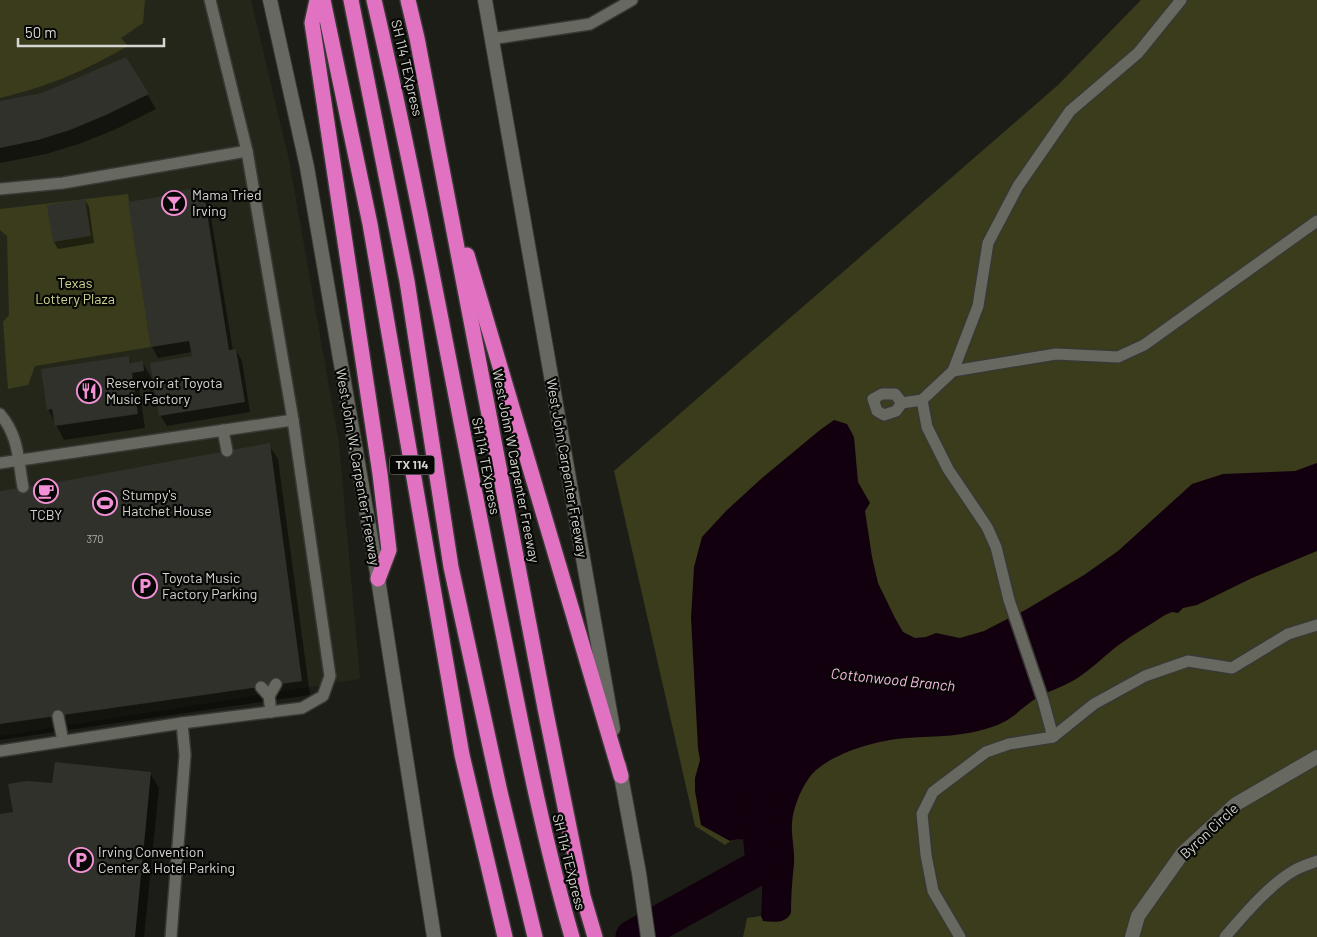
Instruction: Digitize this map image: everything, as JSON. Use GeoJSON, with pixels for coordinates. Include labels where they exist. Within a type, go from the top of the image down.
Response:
{"type":"FeatureCollection","features":[{"type":"Feature","properties":{"kind":"highway"},"geometry":{"type":"LineString","coordinates":[[316,0],[312,24],[380,474],[389,550],[378,579]]}},
{"type":"Feature","properties":{"kind":"highway","name":"TX 114"},"geometry":{"type":"LineString","coordinates":[[324,0],[370,224],[462,755],[504,933]]}},
{"type":"Feature","properties":{"kind":"highway"},"geometry":{"type":"LineString","coordinates":[[351,0],[407,281],[451,567],[500,792],[536,937]]}},
{"type":"Feature","properties":{"kind":"highway","name":"SH 114 TEXpress"},"geometry":{"type":"LineString","coordinates":[[374,0],[401,117],[532,777],[561,900],[572,937]]}},
{"type":"Feature","properties":{"kind":"highway","name":"West John W Carpenter Freeway"},"geometry":{"type":"LineString","coordinates":[[408,0],[443,172],[545,708],[583,896],[595,937]]}},
{"type":"Feature","properties":{"kind":"highway"},"geometry":{"type":"LineString","coordinates":[[443,172],[621,776]]}},
{"type":"Feature","properties":{"kind":"main road","name":"West John W. Carpenter Freeway"},"geometry":{"type":"LineString","coordinates":[[270,0],[307,167],[378,579],[434,937]]}},
{"type":"Feature","properties":{"kind":"main road","name":"West John Carpenter Freeway"},"geometry":{"type":"LineString","coordinates":[[485,0],[639,873],[648,937]]}},
{"type":"Feature","properties":{"kind":"main road","name":"Byron Circle"},"geometry":{"type":"LineString","coordinates":[[1132,937],[1138,916],[1182,854],[1236,804],[1317,757]]}},
{"type":"Feature","properties":{"kind":"lane"},"geometry":{"type":"LineString","coordinates":[[0,751],[182,723],[302,708],[323,696],[330,676],[293,420],[247,151],[210,0]]}},
{"type":"Feature","properties":{"kind":"lane"},"geometry":{"type":"LineString","coordinates":[[492,39],[590,24],[632,0]]}},
{"type":"Feature","properties":{"kind":"lane"},"geometry":{"type":"LineString","coordinates":[[902,403],[922,400],[952,371],[978,306],[988,243],[1018,186],[1070,111],[1138,53],[1181,0]]}},
{"type":"Feature","properties":{"kind":"lane"},"geometry":{"type":"LineString","coordinates":[[0,189],[63,183],[247,151]]}},
{"type":"Feature","properties":{"kind":"lane"},"geometry":{"type":"LineString","coordinates":[[952,371],[1056,354],[1118,357],[1144,345],[1317,221]]}},
{"type":"Feature","properties":{"kind":"lane"},"geometry":{"type":"LineString","coordinates":[[922,400],[926,427],[948,469],[987,527],[996,547],[1009,600],[1043,700],[1053,737]]}},
{"type":"Feature","properties":{"kind":"lane"},"geometry":{"type":"LineString","coordinates":[[0,414],[9,424],[15,436],[23,488]]}},
{"type":"Feature","properties":{"kind":"lane"},"geometry":{"type":"LineString","coordinates":[[0,463],[293,420]]}},
{"type":"Feature","properties":{"kind":"lane"},"geometry":{"type":"LineString","coordinates":[[223,430],[227,451]]}},
{"type":"Feature","properties":{"kind":"lane"},"geometry":{"type":"LineString","coordinates":[[960,937],[933,891],[926,856],[922,814],[933,792],[986,752],[1009,744],[1053,737],[1094,704],[1145,676],[1188,661],[1232,668],[1288,634],[1317,625]]}},
{"type":"Feature","properties":{"kind":"lane"},"geometry":{"type":"LineString","coordinates":[[269,696],[276,684]]}},
{"type":"Feature","properties":{"kind":"lane"},"geometry":{"type":"LineString","coordinates":[[261,686],[269,696],[271,712]]}},
{"type":"Feature","properties":{"kind":"lane"},"geometry":{"type":"LineString","coordinates":[[58,716],[63,742]]}},
{"type":"Feature","properties":{"kind":"lane"},"geometry":{"type":"LineString","coordinates":[[171,937],[185,755],[182,723]]}},
{"type":"Feature","properties":{"kind":"lane"},"geometry":{"type":"LineString","coordinates":[[1225,937],[1244,914],[1279,882],[1296,869],[1317,861]]}},
{"type":"Feature","properties":{"kind":"shaded area"},"geometry":{"type":"Polygon","coordinates":[[[0,0],[251,0],[289,160],[339,443],[360,679],[0,736],[0,0]]]}},
{"type":"Feature","properties":{"kind":"green space"},"geometry":{"type":"Polygon","coordinates":[[[0,0],[145,0],[143,23],[121,38],[128,46],[66,77],[0,98],[0,0]]]}},
{"type":"Feature","properties":{"kind":"green space"},"geometry":{"type":"Polygon","coordinates":[[[1141,0],[1317,0],[1317,937],[743,937],[747,918],[761,916],[763,857],[756,846],[747,840],[736,839],[725,845],[695,826],[614,471],[1058,85],[1141,0]]]}},
{"type":"Feature","properties":{"kind":"green space","name":"Texas Lottery Plaza"},"geometry":{"type":"Polygon","coordinates":[[[128,194],[151,347],[35,366],[28,385],[8,389],[3,322],[9,315],[7,236],[0,230],[0,209],[128,194]]]}},
{"type":"Feature","properties":{"kind":"water"},"geometry":{"type":"Polygon","coordinates":[[[834,420],[847,424],[854,437],[858,482],[870,503],[865,511],[878,583],[903,632],[915,638],[926,637],[936,633],[960,638],[984,631],[1027,609],[1084,575],[1118,551],[1192,484],[1223,474],[1295,471],[1317,463],[1317,551],[1252,578],[1197,605],[1183,608],[1178,613],[1172,612],[1165,615],[1131,636],[1076,679],[1037,698],[1011,718],[995,726],[962,734],[894,739],[856,749],[831,760],[812,774],[796,804],[792,828],[794,859],[791,913],[789,917],[782,921],[763,921],[761,916],[763,857],[758,847],[746,840],[730,841],[701,825],[695,791],[695,778],[700,760],[691,618],[694,567],[702,537],[726,511],[762,478],[834,420]]]}},
{"type":"Feature","properties":{"kind":"building"},"geometry":{"type":"Polygon","coordinates":[[[126,57],[149,94],[70,130],[38,140],[0,148],[0,101],[42,93],[126,57]]]}},
{"type":"Feature","properties":{"kind":"building"},"geometry":{"type":"Polygon","coordinates":[[[203,187],[229,350],[236,349],[245,402],[159,416],[150,363],[192,356],[189,341],[151,347],[128,202],[165,196],[165,193],[203,187]]]}},
{"type":"Feature","properties":{"kind":"building"},"geometry":{"type":"Polygon","coordinates":[[[85,199],[91,236],[53,242],[47,205],[85,199]]]}},
{"type":"Feature","properties":{"kind":"building","name":"Reservoir at Toyota Music Factory"},"geometry":{"type":"Polygon","coordinates":[[[129,356],[130,363],[143,361],[144,371],[132,373],[138,414],[55,426],[52,409],[47,410],[41,369],[129,356]]]}},
{"type":"Feature","properties":{"kind":"building","name":"Toyota Music Factory Parking"},"geometry":{"type":"Polygon","coordinates":[[[270,443],[302,681],[0,724],[0,491],[270,443]]]}},
{"type":"Feature","properties":{"kind":"building","name":"Irving Convention Center & Hotel Parking"},"geometry":{"type":"Polygon","coordinates":[[[55,762],[151,772],[135,937],[0,937],[0,814],[13,812],[8,784],[27,781],[52,783],[55,762]]]}},
{"type":"Feature","properties":{"kind":"waterway","name":"Cottonwood Branch"},"geometry":{"type":"LineString","coordinates":[[633,937],[763,865],[758,809]]}},
{"type":"Feature","properties":{"kind":"place","name":"Mama Tried Irving"},"geometry":{"type":"Point","coordinates":[174,203]}},
{"type":"Feature","properties":{"kind":"place","name":"Reservoir at Toyota Music Factory"},"geometry":{"type":"Point","coordinates":[89,391]}},
{"type":"Feature","properties":{"kind":"place","name":"TCBY"},"geometry":{"type":"Point","coordinates":[46,491]}},
{"type":"Feature","properties":{"kind":"place","name":"Stumpy's Hatchet House"},"geometry":{"type":"Point","coordinates":[105,503]}},
{"type":"Feature","properties":{"kind":"place","name":"Toyota Music Factory Parking"},"geometry":{"type":"Point","coordinates":[145,586]}},
{"type":"Feature","properties":{"kind":"place","name":"Irving Convention Center & Hotel Parking"},"geometry":{"type":"Point","coordinates":[81,860]}}]}
